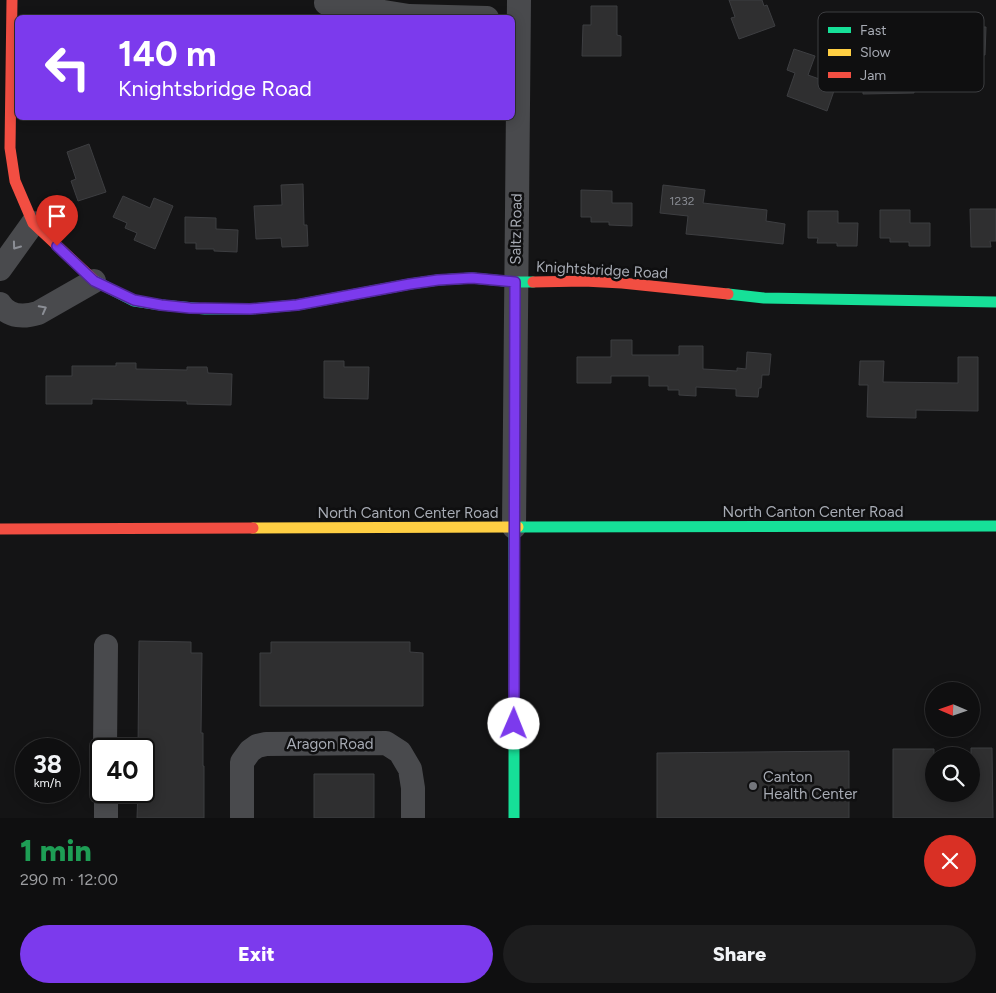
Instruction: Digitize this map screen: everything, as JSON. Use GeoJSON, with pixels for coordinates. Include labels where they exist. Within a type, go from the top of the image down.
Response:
{"type":"FeatureCollection","features":[{"type":"Feature","properties":{"kind":"street"},"geometry":{"type":"LineString","coordinates":[[0,268],[33,223],[15,181],[10,148],[12,0]]}},
{"type":"Feature","properties":{"kind":"street"},"geometry":{"type":"LineString","coordinates":[[326,4],[402,15]]}},
{"type":"Feature","properties":{"kind":"street","name":"Saltz Road"},"geometry":{"type":"LineString","coordinates":[[514,818],[517,12]]}},
{"type":"Feature","properties":{"kind":"street","name":"Knightsbridge Road"},"geometry":{"type":"LineString","coordinates":[[33,223],[94,281],[134,300],[161,305],[205,309],[250,309],[297,305],[410,284],[472,278],[515,282],[584,281],[622,283],[764,298],[996,302]]}},
{"type":"Feature","properties":{"kind":"street"},"geometry":{"type":"LineString","coordinates":[[0,304],[2,308],[10,313],[18,316],[30,316],[94,281]]}},
{"type":"Feature","properties":{"kind":"street","name":"North Canton Center Road"},"geometry":{"type":"LineString","coordinates":[[0,528],[996,526]]}},
{"type":"Feature","properties":{"kind":"street"},"geometry":{"type":"LineString","coordinates":[[106,646],[106,738]]}},
{"type":"Feature","properties":{"kind":"street","name":"Aragon Road"},"geometry":{"type":"LineString","coordinates":[[242,818],[242,762],[250,751],[257,746],[266,744],[386,743],[400,752],[410,769],[413,788],[413,818]]}},
{"type":"Feature","properties":{"kind":"street"},"geometry":{"type":"LineString","coordinates":[[106,803],[106,818]]}},
{"type":"Feature","properties":{"kind":"building"},"geometry":{"type":"Polygon","coordinates":[[[729,0],[762,0],[764,6],[767,5],[775,26],[739,39],[731,18],[735,17],[729,0]]]}},
{"type":"Feature","properties":{"kind":"building"},"geometry":{"type":"Polygon","coordinates":[[[591,6],[617,6],[617,35],[621,36],[621,56],[582,56],[583,25],[591,25],[591,6]]]}},
{"type":"Feature","properties":{"kind":"building"},"geometry":{"type":"Polygon","coordinates":[[[984,27],[986,27],[985,55],[984,27]]]}},
{"type":"Feature","properties":{"kind":"building"},"geometry":{"type":"Polygon","coordinates":[[[794,49],[815,56],[808,75],[818,79],[818,92],[834,92],[827,111],[787,96],[795,73],[787,70],[794,49]]]}},
{"type":"Feature","properties":{"kind":"building"},"geometry":{"type":"Polygon","coordinates":[[[863,92],[914,92],[914,93],[863,94],[863,92]]]}},
{"type":"Feature","properties":{"kind":"building"},"geometry":{"type":"Polygon","coordinates":[[[89,144],[106,192],[78,201],[71,181],[76,179],[67,152],[89,144]]]}},
{"type":"Feature","properties":{"kind":"building"},"geometry":{"type":"Polygon","coordinates":[[[303,184],[304,225],[307,225],[308,246],[282,247],[281,238],[256,239],[254,206],[282,205],[281,185],[303,184]]]}},
{"type":"Feature","properties":{"kind":"building"},"geometry":{"type":"Polygon","coordinates":[[[663,185],[705,190],[703,203],[767,210],[766,221],[785,224],[783,244],[686,234],[688,216],[660,213],[663,185]]]}},
{"type":"Feature","properties":{"kind":"building"},"geometry":{"type":"Polygon","coordinates":[[[581,190],[612,191],[612,203],[632,203],[632,226],[609,225],[609,222],[591,222],[591,217],[581,217],[581,190]]]}},
{"type":"Feature","properties":{"kind":"building"},"geometry":{"type":"Polygon","coordinates":[[[123,196],[150,208],[154,198],[173,206],[155,249],[134,240],[137,233],[125,228],[127,223],[113,217],[123,196]]]}},
{"type":"Feature","properties":{"kind":"building"},"geometry":{"type":"Polygon","coordinates":[[[970,209],[996,209],[996,241],[990,241],[991,247],[971,247],[970,209]]]}},
{"type":"Feature","properties":{"kind":"building"},"geometry":{"type":"Polygon","coordinates":[[[880,210],[910,210],[910,223],[930,223],[930,246],[909,246],[909,242],[890,242],[890,238],[880,238],[880,210]]]}},
{"type":"Feature","properties":{"kind":"building"},"geometry":{"type":"Polygon","coordinates":[[[808,211],[838,211],[838,223],[858,223],[857,246],[817,243],[818,238],[808,238],[808,211]]]}},
{"type":"Feature","properties":{"kind":"building"},"geometry":{"type":"Polygon","coordinates":[[[185,217],[216,218],[216,229],[238,230],[237,252],[196,249],[196,243],[185,243],[185,217]]]}},
{"type":"Feature","properties":{"kind":"building"},"geometry":{"type":"Polygon","coordinates":[[[611,340],[632,340],[632,355],[679,355],[679,346],[703,346],[703,369],[737,371],[737,368],[746,369],[747,352],[771,354],[769,375],[762,375],[758,397],[736,396],[736,389],[696,387],[696,396],[679,395],[679,390],[668,390],[668,386],[649,386],[649,376],[611,376],[611,383],[577,383],[577,357],[611,357],[611,340]]]}},
{"type":"Feature","properties":{"kind":"building"},"geometry":{"type":"Polygon","coordinates":[[[958,357],[978,357],[978,411],[916,410],[916,418],[867,417],[868,385],[859,385],[860,361],[884,361],[883,382],[958,383],[958,357]]]}},
{"type":"Feature","properties":{"kind":"building"},"geometry":{"type":"Polygon","coordinates":[[[324,361],[344,361],[344,367],[369,367],[368,399],[324,398],[324,361]]]}},
{"type":"Feature","properties":{"kind":"building"},"geometry":{"type":"Polygon","coordinates":[[[116,363],[136,363],[136,369],[187,370],[187,367],[207,367],[208,373],[232,374],[231,405],[187,404],[187,401],[92,399],[92,404],[46,404],[46,376],[72,376],[72,366],[116,366],[116,363]]]}},
{"type":"Feature","properties":{"kind":"building"},"geometry":{"type":"Polygon","coordinates":[[[139,641],[191,642],[191,653],[202,653],[201,733],[203,733],[204,818],[137,818],[138,803],[155,803],[155,738],[138,738],[139,641]]]}},
{"type":"Feature","properties":{"kind":"building"},"geometry":{"type":"Polygon","coordinates":[[[271,642],[410,642],[410,652],[423,653],[423,706],[260,706],[260,653],[271,653],[271,642]]]}},
{"type":"Feature","properties":{"kind":"building"},"geometry":{"type":"Polygon","coordinates":[[[980,748],[992,748],[993,818],[893,818],[893,749],[925,749],[925,802],[980,802],[980,748]]]}},
{"type":"Feature","properties":{"kind":"building","name":"Canton Health Center"},"geometry":{"type":"Polygon","coordinates":[[[849,751],[849,818],[657,818],[657,753],[849,751]]]}},
{"type":"Feature","properties":{"kind":"building"},"geometry":{"type":"Polygon","coordinates":[[[314,774],[374,774],[374,818],[314,818],[314,774]]]}},
{"type":"Feature","properties":{"kind":"traffic: fast"},"geometry":{"type":"LineString","coordinates":[[95,281],[134,301],[205,309],[250,309],[297,305],[438,280],[472,278],[533,282]]}},
{"type":"Feature","properties":{"kind":"traffic: fast"},"geometry":{"type":"LineString","coordinates":[[728,294],[764,298],[996,302]]}},
{"type":"Feature","properties":{"kind":"traffic: fast"},"geometry":{"type":"LineString","coordinates":[[518,527],[996,526]]}},
{"type":"Feature","properties":{"kind":"traffic: fast"},"geometry":{"type":"LineString","coordinates":[[514,527],[514,818]]}},
{"type":"Feature","properties":{"kind":"traffic: slow"},"geometry":{"type":"LineString","coordinates":[[253,528],[518,527]]}},
{"type":"Feature","properties":{"kind":"traffic: jam"},"geometry":{"type":"LineString","coordinates":[[12,0],[10,148],[15,181],[33,223],[95,281]]}},
{"type":"Feature","properties":{"kind":"traffic: jam"},"geometry":{"type":"LineString","coordinates":[[533,282],[584,281],[622,283],[728,294]]}},
{"type":"Feature","properties":{"kind":"traffic: jam"},"geometry":{"type":"LineString","coordinates":[[0,529],[253,528]]}},
{"type":"Feature","properties":{"kind":"place","name":"Canton Health Center"},"geometry":{"type":"Point","coordinates":[753,786]}},
{"type":"Feature","properties":{"kind":"route"},"geometry":{"type":"LineString","coordinates":[[57,246],[94,281],[134,300],[190,308],[250,309],[297,305],[438,280],[472,278],[515,282],[514,724]]}}]}
